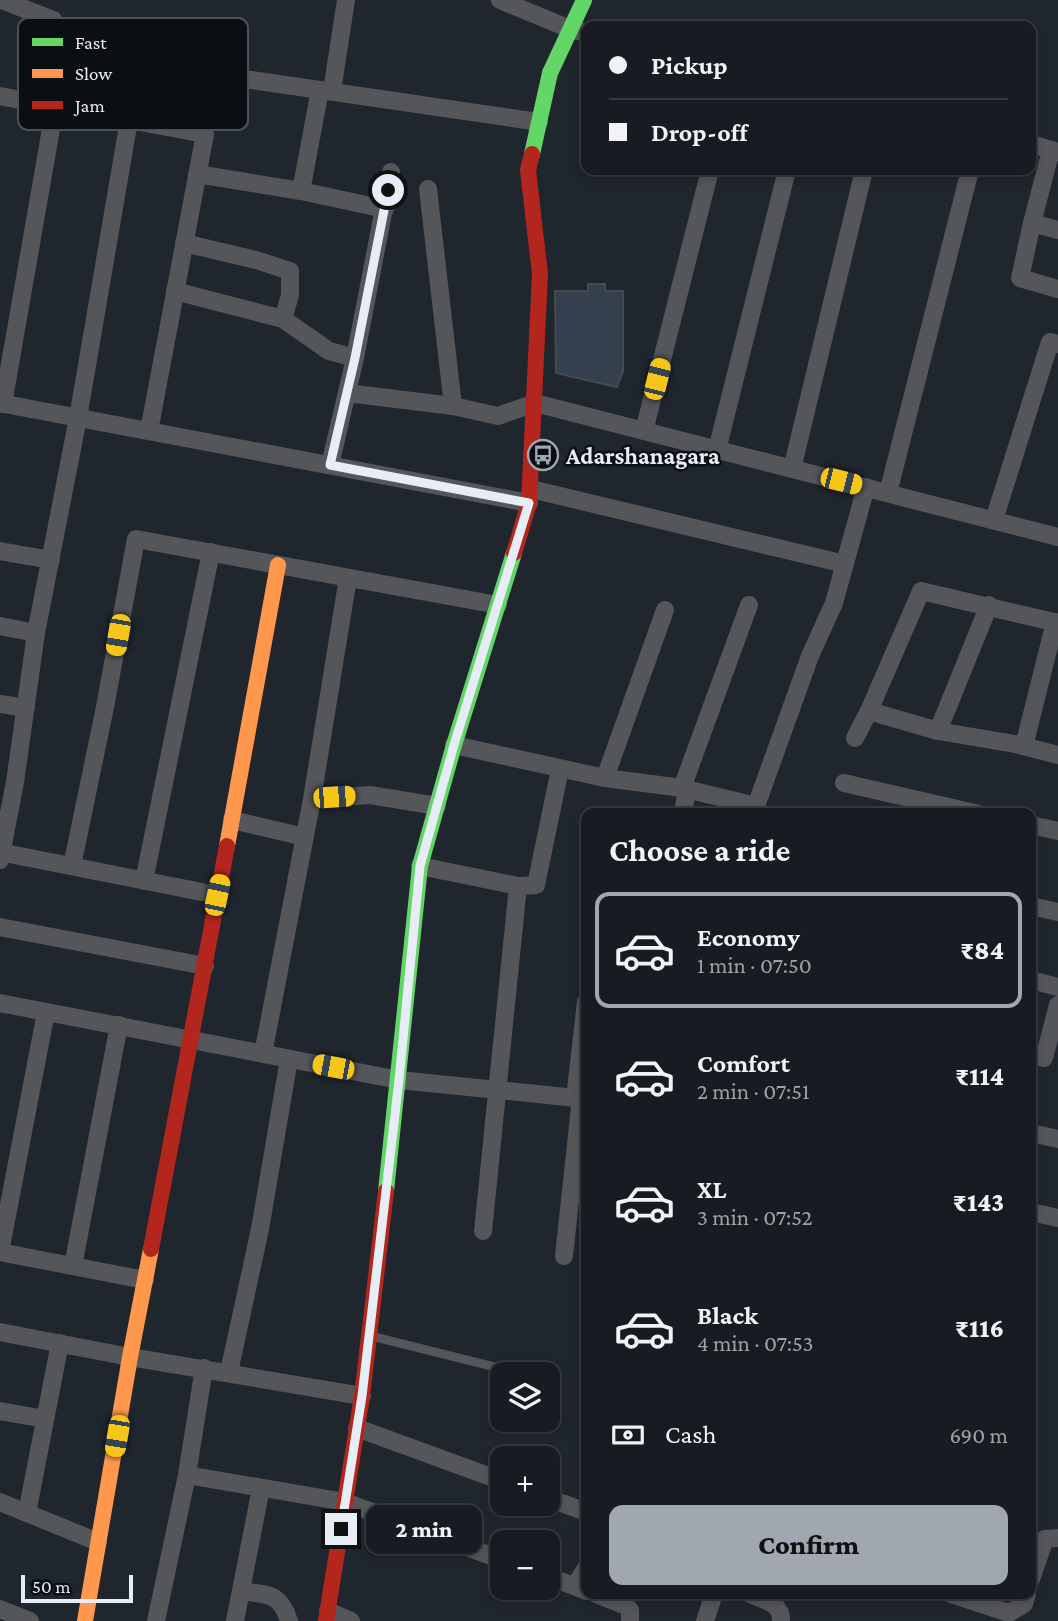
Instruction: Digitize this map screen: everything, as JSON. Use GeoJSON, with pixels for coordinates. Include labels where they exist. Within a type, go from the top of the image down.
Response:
{"type":"FeatureCollection","features":[{"type":"Feature","properties":{"kind":"street"},"geometry":{"type":"LineString","coordinates":[[2,0],[50,18]]}},
{"type":"Feature","properties":{"kind":"street"},"geometry":{"type":"LineString","coordinates":[[301,191],[346,0]]}},
{"type":"Feature","properties":{"kind":"street"},"geometry":{"type":"LineString","coordinates":[[500,0],[578,31]]}},
{"type":"Feature","properties":{"kind":"street"},"geometry":{"type":"LineString","coordinates":[[351,1621],[327,1616],[362,1396],[399,1080],[420,866],[530,496],[540,274],[528,170],[550,73],[578,31],[584,0]]}},
{"type":"Feature","properties":{"kind":"street"},"geometry":{"type":"LineString","coordinates":[[248,80],[539,121]]}},
{"type":"Feature","properties":{"kind":"street"},"geometry":{"type":"LineString","coordinates":[[0,96],[18,99]]}},
{"type":"Feature","properties":{"kind":"street"},"geometry":{"type":"LineString","coordinates":[[51,130],[1,403],[330,465],[530,496],[845,564]]}},
{"type":"Feature","properties":{"kind":"street"},"geometry":{"type":"LineString","coordinates":[[127,130],[78,418],[37,633],[26,708],[7,781],[1,855],[72,866],[217,895]]}},
{"type":"Feature","properties":{"kind":"street"},"geometry":{"type":"LineString","coordinates":[[149,431],[205,134],[183,130]]}},
{"type":"Feature","properties":{"kind":"street"},"geometry":{"type":"LineString","coordinates":[[1036,146],[1054,151],[1032,223],[1020,278],[1058,289]]}},
{"type":"Feature","properties":{"kind":"street"},"geometry":{"type":"LineString","coordinates":[[330,465],[355,358],[391,172]]}},
{"type":"Feature","properties":{"kind":"street"},"geometry":{"type":"LineString","coordinates":[[197,174],[301,191],[384,209]]}},
{"type":"Feature","properties":{"kind":"street"},"geometry":{"type":"LineString","coordinates":[[644,431],[709,175]]}},
{"type":"Feature","properties":{"kind":"street"},"geometry":{"type":"LineString","coordinates":[[718,450],[785,175]]}},
{"type":"Feature","properties":{"kind":"street"},"geometry":{"type":"LineString","coordinates":[[792,469],[863,175]]}},
{"type":"Feature","properties":{"kind":"street"},"geometry":{"type":"LineString","coordinates":[[888,493],[969,175]]}},
{"type":"Feature","properties":{"kind":"street"},"geometry":{"type":"LineString","coordinates":[[428,189],[453,407]]}},
{"type":"Feature","properties":{"kind":"street"},"geometry":{"type":"LineString","coordinates":[[1032,223],[1058,230]]}},
{"type":"Feature","properties":{"kind":"street"},"geometry":{"type":"LineString","coordinates":[[184,243],[290,271],[290,295],[283,319]]}},
{"type":"Feature","properties":{"kind":"street"},"geometry":{"type":"LineString","coordinates":[[175,291],[283,319],[329,352],[355,358]]}},
{"type":"Feature","properties":{"kind":"street"},"geometry":{"type":"LineString","coordinates":[[994,520],[1050,342],[1058,344]]}},
{"type":"Feature","properties":{"kind":"street"},"geometry":{"type":"LineString","coordinates":[[347,393],[453,407],[498,416],[536,403],[1058,537]]}},
{"type":"Feature","properties":{"kind":"street"},"geometry":{"type":"LineString","coordinates":[[756,808],[810,656],[834,603],[866,487]]}},
{"type":"Feature","properties":{"kind":"street"},"geometry":{"type":"LineString","coordinates":[[72,866],[105,708],[135,539],[498,605]]}},
{"type":"Feature","properties":{"kind":"street"},"geometry":{"type":"LineString","coordinates":[[0,551],[51,561]]}},
{"type":"Feature","properties":{"kind":"street"},"geometry":{"type":"LineString","coordinates":[[144,881],[211,552]]}},
{"type":"Feature","properties":{"kind":"street"},"geometry":{"type":"LineString","coordinates":[[85,1621],[130,1357],[192,1041],[278,565]]}},
{"type":"Feature","properties":{"kind":"street"},"geometry":{"type":"LineString","coordinates":[[263,1054],[312,799],[348,578]]}},
{"type":"Feature","properties":{"kind":"street"},"geometry":{"type":"LineString","coordinates":[[855,738],[921,591],[1057,623],[1024,746]]}},
{"type":"Feature","properties":{"kind":"street"},"geometry":{"type":"LineString","coordinates":[[683,808],[685,788],[749,604]]}},
{"type":"Feature","properties":{"kind":"street"},"geometry":{"type":"LineString","coordinates":[[938,730],[989,606]]}},
{"type":"Feature","properties":{"kind":"street"},"geometry":{"type":"LineString","coordinates":[[605,778],[665,610]]}},
{"type":"Feature","properties":{"kind":"street"},"geometry":{"type":"LineString","coordinates":[[0,626],[37,633]]}},
{"type":"Feature","properties":{"kind":"street"},"geometry":{"type":"LineString","coordinates":[[0,704],[26,708]]}},
{"type":"Feature","properties":{"kind":"street"},"geometry":{"type":"LineString","coordinates":[[869,711],[938,730],[1058,755]]}},
{"type":"Feature","properties":{"kind":"street"},"geometry":{"type":"LineString","coordinates":[[454,745],[605,778],[685,788],[749,808]]}},
{"type":"Feature","properties":{"kind":"street"},"geometry":{"type":"LineString","coordinates":[[420,866],[517,886],[536,884],[561,769]]}},
{"type":"Feature","properties":{"kind":"street"},"geometry":{"type":"LineString","coordinates":[[844,783],[953,808]]}},
{"type":"Feature","properties":{"kind":"street"},"geometry":{"type":"LineString","coordinates":[[312,799],[370,795],[437,806]]}},
{"type":"Feature","properties":{"kind":"street"},"geometry":{"type":"LineString","coordinates":[[232,820],[305,837]]}},
{"type":"Feature","properties":{"kind":"street"},"geometry":{"type":"LineString","coordinates":[[1036,826],[1058,831]]}},
{"type":"Feature","properties":{"kind":"street"},"geometry":{"type":"LineString","coordinates":[[483,1231],[517,886]]}},
{"type":"Feature","properties":{"kind":"street"},"geometry":{"type":"LineString","coordinates":[[1036,906],[1058,912]]}},
{"type":"Feature","properties":{"kind":"street"},"geometry":{"type":"LineString","coordinates":[[0,927],[205,966]]}},
{"type":"Feature","properties":{"kind":"street"},"geometry":{"type":"LineString","coordinates":[[1036,981],[1058,986]]}},
{"type":"Feature","properties":{"kind":"street"},"geometry":{"type":"LineString","coordinates":[[0,1003],[399,1080],[581,1098],[564,1256]]}},
{"type":"Feature","properties":{"kind":"street"},"geometry":{"type":"LineString","coordinates":[[1044,1058],[1058,1004]]}},
{"type":"Feature","properties":{"kind":"street"},"geometry":{"type":"LineString","coordinates":[[46,1013],[0,1252],[145,1280]]}},
{"type":"Feature","properties":{"kind":"street"},"geometry":{"type":"LineString","coordinates":[[73,1266],[119,1025]]}},
{"type":"Feature","properties":{"kind":"street"},"geometry":{"type":"LineString","coordinates":[[229,1373],[260,1229],[289,1059]]}},
{"type":"Feature","properties":{"kind":"street"},"geometry":{"type":"LineString","coordinates":[[1036,1134],[1058,1139]]}},
{"type":"Feature","properties":{"kind":"street"},"geometry":{"type":"LineString","coordinates":[[1036,1213],[1058,1218]]}},
{"type":"Feature","properties":{"kind":"street"},"geometry":{"type":"LineString","coordinates":[[0,1332],[362,1396]]}},
{"type":"Feature","properties":{"kind":"street"},"geometry":{"type":"LineString","coordinates":[[27,1513],[60,1343]]}},
{"type":"Feature","properties":{"kind":"street"},"geometry":{"type":"LineString","coordinates":[[156,1621],[187,1475],[204,1368]]}},
{"type":"Feature","properties":{"kind":"street"},"geometry":{"type":"LineString","coordinates":[[0,1411],[44,1419]]}},
{"type":"Feature","properties":{"kind":"street"},"geometry":{"type":"LineString","coordinates":[[357,1428],[490,1477]]}},
{"type":"Feature","properties":{"kind":"street"},"geometry":{"type":"LineString","coordinates":[[187,1475],[345,1502],[490,1556]]}},
{"type":"Feature","properties":{"kind":"street"},"geometry":{"type":"LineString","coordinates":[[235,1621],[261,1488]]}},
{"type":"Feature","properties":{"kind":"street"},"geometry":{"type":"LineString","coordinates":[[0,1502],[98,1542]]}},
{"type":"Feature","properties":{"kind":"street"},"geometry":{"type":"LineString","coordinates":[[560,1502],[581,1510]]}},
{"type":"Feature","properties":{"kind":"street"},"geometry":{"type":"LineString","coordinates":[[1036,1565],[1045,1539],[1058,1538]]}},
{"type":"Feature","properties":{"kind":"street"},"geometry":{"type":"LineString","coordinates":[[560,1581],[580,1589]]}},
{"type":"Feature","properties":{"kind":"street"},"geometry":{"type":"LineString","coordinates":[[241,1591],[276,1598],[285,1609],[289,1621]]}},
{"type":"Feature","properties":{"kind":"street"},"geometry":{"type":"LineString","coordinates":[[608,1599],[630,1610],[630,1621]]}},
{"type":"Feature","properties":{"kind":"street"},"geometry":{"type":"LineString","coordinates":[[705,1621],[712,1599]]}},
{"type":"Feature","properties":{"kind":"street"},"geometry":{"type":"LineString","coordinates":[[763,1599],[779,1609],[781,1621]]}},
{"type":"Feature","properties":{"kind":"street"},"geometry":{"type":"LineString","coordinates":[[966,1599],[1009,1613],[1024,1604],[1026,1599]]}},
{"type":"Feature","properties":{"kind":"street"},"geometry":{"type":"LineString","coordinates":[[8,1615],[30,1621]]}},
{"type":"Feature","properties":{"kind":"lane"},"geometry":{"type":"LineString","coordinates":[[369,1336],[490,1366]]}},
{"type":"Feature","properties":{"kind":"building"},"geometry":{"type":"Polygon","coordinates":[[[588,284],[605,284],[605,291],[623,291],[623,371],[617,387],[556,373],[555,291],[588,291],[588,284]]]}},
{"type":"Feature","properties":{"kind":"traffic: fast"},"geometry":{"type":"LineString","coordinates":[[532,154],[550,73],[584,0]]}},
{"type":"Feature","properties":{"kind":"traffic: fast"},"geometry":{"type":"LineString","coordinates":[[386,1191],[420,866],[454,745],[514,553]]}},
{"type":"Feature","properties":{"kind":"traffic: slow"},"geometry":{"type":"LineString","coordinates":[[227,846],[278,565]]}},
{"type":"Feature","properties":{"kind":"traffic: slow"},"geometry":{"type":"LineString","coordinates":[[85,1621],[151,1249]]}},
{"type":"Feature","properties":{"kind":"traffic: jam"},"geometry":{"type":"LineString","coordinates":[[514,553],[529,503],[540,274],[528,170],[532,154]]}},
{"type":"Feature","properties":{"kind":"traffic: jam"},"geometry":{"type":"LineString","coordinates":[[151,1249],[227,846]]}},
{"type":"Feature","properties":{"kind":"traffic: jam"},"geometry":{"type":"LineString","coordinates":[[326,1621],[362,1396],[386,1191]]}},
{"type":"Feature","properties":{"kind":"place","name":"Adarshanagara"},"geometry":{"type":"Point","coordinates":[543,455]}},
{"type":"Feature","properties":{"kind":"route"},"geometry":{"type":"LineString","coordinates":[[341,1529],[362,1396],[399,1080],[420,866],[454,745],[529,503],[330,465],[355,358],[388,190]]}}]}
